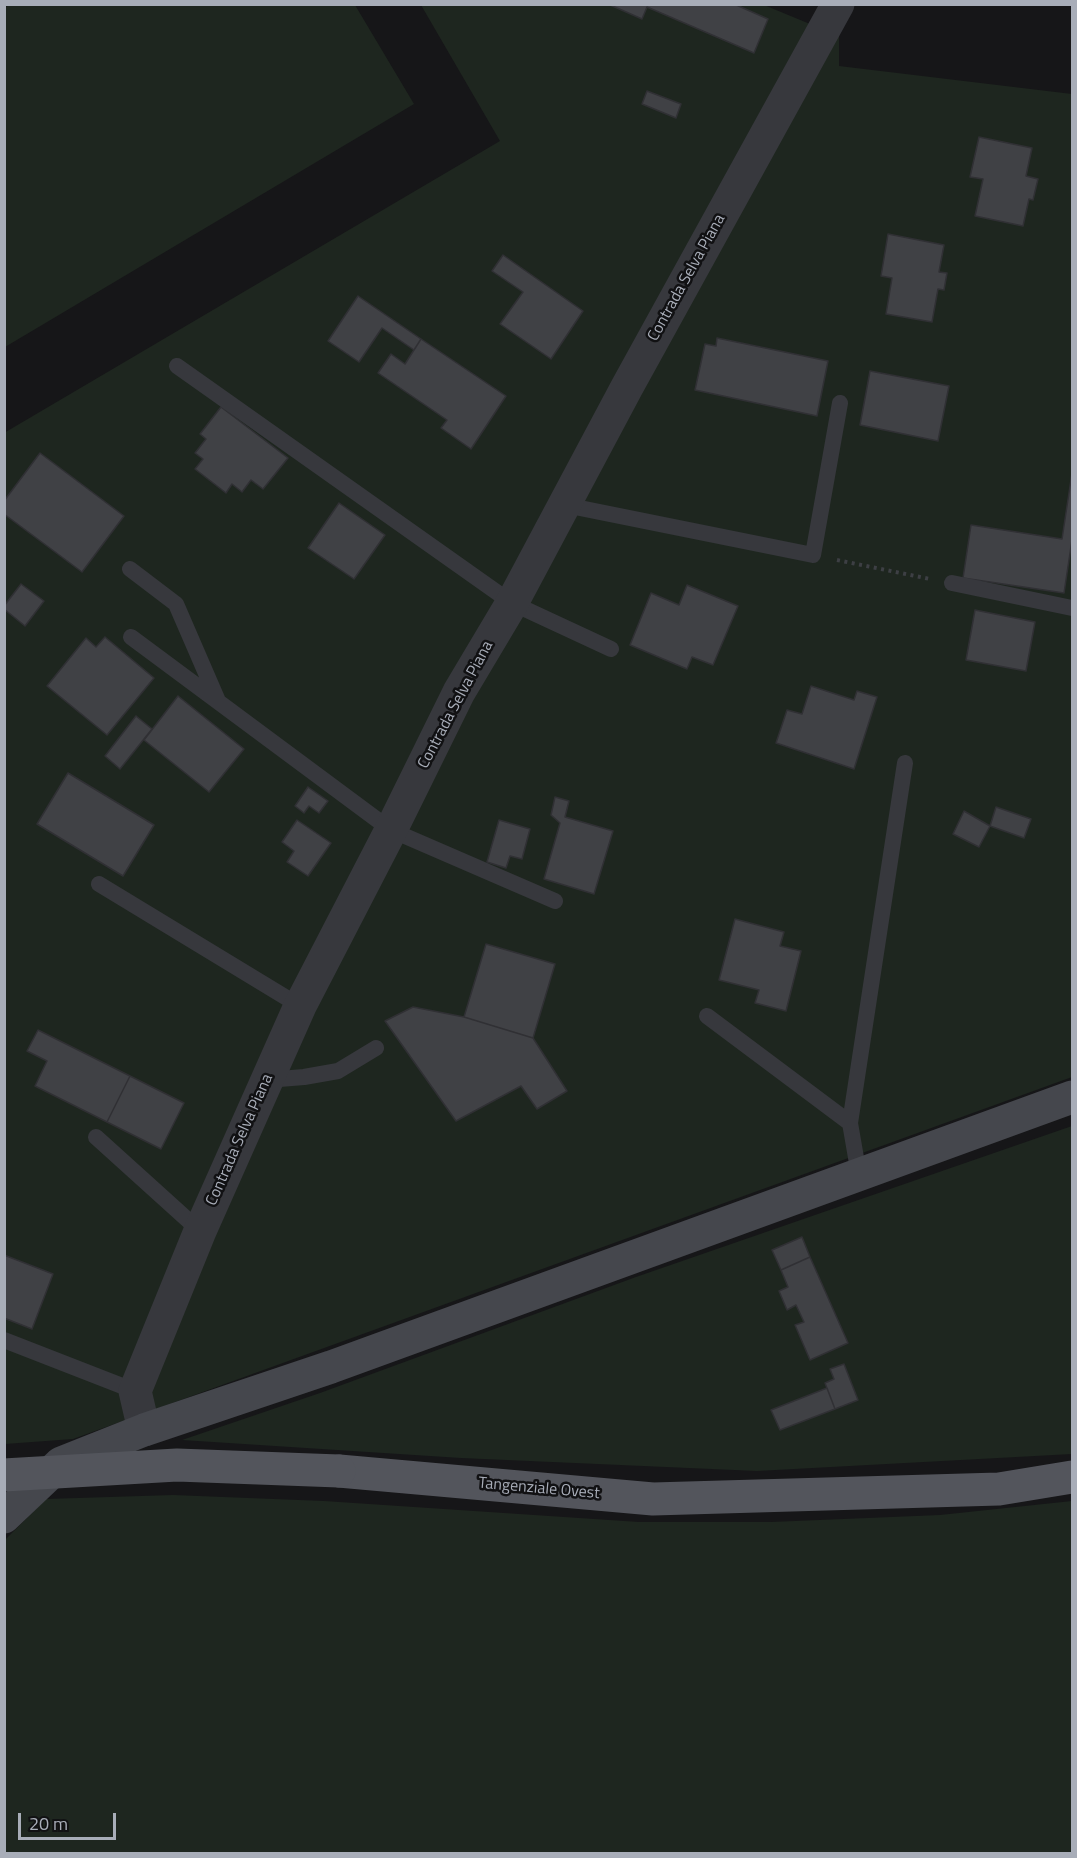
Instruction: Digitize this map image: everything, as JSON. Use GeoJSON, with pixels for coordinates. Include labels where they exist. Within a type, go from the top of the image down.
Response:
{"type":"FeatureCollection","features":[{"type":"Feature","properties":{"kind":"main road"},"geometry":{"type":"LineString","coordinates":[[4,1517],[62,1463],[144,1430],[331,1366],[1072,1097]]}},
{"type":"Feature","properties":{"kind":"main road","name":"Tangenziale Ovest"},"geometry":{"type":"LineString","coordinates":[[4,1475],[177,1465],[339,1471],[653,1499],[999,1489],[1072,1477]]}},
{"type":"Feature","properties":{"kind":"street","name":"Contrada Selva Piana"},"geometry":{"type":"LineString","coordinates":[[135,1391],[200,1230],[300,1006],[392,830],[459,692],[512,603],[838,4]]}},
{"type":"Feature","properties":{"kind":"street"},"geometry":{"type":"LineString","coordinates":[[135,1391],[144,1430]]}},
{"type":"Feature","properties":{"kind":"lane"},"geometry":{"type":"LineString","coordinates":[[177,366],[512,603],[611,649]]}},
{"type":"Feature","properties":{"kind":"lane"},"geometry":{"type":"LineString","coordinates":[[565,505],[813,555],[840,403]]}},
{"type":"Feature","properties":{"kind":"lane"},"geometry":{"type":"LineString","coordinates":[[130,569],[176,604],[219,703]]}},
{"type":"Feature","properties":{"kind":"lane"},"geometry":{"type":"LineString","coordinates":[[952,583],[1072,608]]}},
{"type":"Feature","properties":{"kind":"lane"},"geometry":{"type":"LineString","coordinates":[[131,637],[392,830],[555,901]]}},
{"type":"Feature","properties":{"kind":"lane"},"geometry":{"type":"LineString","coordinates":[[859,1175],[850,1123],[905,763]]}},
{"type":"Feature","properties":{"kind":"lane"},"geometry":{"type":"LineString","coordinates":[[99,884],[300,1006]]}},
{"type":"Feature","properties":{"kind":"lane"},"geometry":{"type":"LineString","coordinates":[[707,1016],[850,1123]]}},
{"type":"Feature","properties":{"kind":"lane"},"geometry":{"type":"LineString","coordinates":[[267,1080],[338,1071],[376,1048]]}},
{"type":"Feature","properties":{"kind":"lane"},"geometry":{"type":"LineString","coordinates":[[96,1137],[200,1230]]}},
{"type":"Feature","properties":{"kind":"lane"},"geometry":{"type":"LineString","coordinates":[[4,1340],[135,1391]]}},
{"type":"Feature","properties":{"kind":"path"},"geometry":{"type":"LineString","coordinates":[[813,555],[952,583]]}},
{"type":"Feature","properties":{"kind":"shaded area"},"geometry":{"type":"Polygon","coordinates":[[[11,4],[355,5],[414,104],[5,347],[4,8],[11,4]]]}},
{"type":"Feature","properties":{"kind":"shaded area"},"geometry":{"type":"Polygon","coordinates":[[[421,5],[764,5],[839,36],[839,66],[1072,94],[1072,1077],[73,1439],[5,1444],[4,433],[500,141],[421,5]]]}},
{"type":"Feature","properties":{"kind":"shaded area"},"geometry":{"type":"Polygon","coordinates":[[[1072,1126],[1072,1454],[757,1471],[461,1458],[182,1440],[320,1393],[636,1277],[1072,1126]]]}},
{"type":"Feature","properties":{"kind":"shaded area"},"geometry":{"type":"Polygon","coordinates":[[[173,1495],[324,1501],[639,1522],[771,1522],[940,1515],[1072,1501],[1072,1853],[5,1854],[5,1540],[46,1499],[173,1495]]]}},
{"type":"Feature","properties":{"kind":"building"},"geometry":{"type":"Polygon","coordinates":[[[608,4],[734,4],[768,19],[754,53],[647,7],[642,19],[608,4]]]}},
{"type":"Feature","properties":{"kind":"building"},"geometry":{"type":"Polygon","coordinates":[[[647,91],[681,104],[676,118],[642,104],[647,91]]]}},
{"type":"Feature","properties":{"kind":"building"},"geometry":{"type":"Polygon","coordinates":[[[979,137],[1032,148],[1026,176],[1038,179],[1033,200],[1029,199],[1023,226],[975,216],[983,179],[970,177],[979,137]]]}},
{"type":"Feature","properties":{"kind":"building"},"geometry":{"type":"Polygon","coordinates":[[[888,234],[944,245],[939,272],[947,273],[944,290],[938,289],[932,322],[886,314],[892,278],[881,276],[888,234]]]}},
{"type":"Feature","properties":{"kind":"building"},"geometry":{"type":"Polygon","coordinates":[[[503,255],[583,311],[551,359],[500,324],[523,292],[492,271],[503,255]]]}},
{"type":"Feature","properties":{"kind":"building"},"geometry":{"type":"Polygon","coordinates":[[[358,296],[421,339],[414,350],[382,328],[359,362],[328,341],[358,296]]]}},
{"type":"Feature","properties":{"kind":"building"},"geometry":{"type":"Polygon","coordinates":[[[717,338],[828,361],[817,416],[695,390],[705,344],[716,346],[717,338]]]}},
{"type":"Feature","properties":{"kind":"building"},"geometry":{"type":"Polygon","coordinates":[[[421,339],[506,396],[471,449],[441,428],[447,420],[378,373],[391,354],[405,364],[421,339]]]}},
{"type":"Feature","properties":{"kind":"building"},"geometry":{"type":"Polygon","coordinates":[[[870,371],[949,386],[938,441],[860,425],[870,371]]]}},
{"type":"Feature","properties":{"kind":"building"},"geometry":{"type":"Polygon","coordinates":[[[221,407],[288,458],[263,489],[251,480],[242,492],[232,484],[226,493],[195,469],[203,459],[195,453],[206,439],[200,434],[221,407]]]}},
{"type":"Feature","properties":{"kind":"building"},"geometry":{"type":"Polygon","coordinates":[[[40,453],[124,516],[82,572],[4,514],[4,501],[40,453]]]}},
{"type":"Feature","properties":{"kind":"building"},"geometry":{"type":"Polygon","coordinates":[[[1072,473],[1072,540],[1064,593],[963,578],[971,525],[1062,539],[1072,473]]]}},
{"type":"Feature","properties":{"kind":"building"},"geometry":{"type":"Polygon","coordinates":[[[339,503],[385,535],[354,579],[308,548],[339,503]]]}},
{"type":"Feature","properties":{"kind":"building"},"geometry":{"type":"Polygon","coordinates":[[[21,584],[44,601],[25,626],[4,609],[21,584]]]}},
{"type":"Feature","properties":{"kind":"building"},"geometry":{"type":"Polygon","coordinates":[[[687,585],[738,606],[713,665],[692,657],[687,669],[630,645],[651,593],[679,605],[687,585]]]}},
{"type":"Feature","properties":{"kind":"building"},"geometry":{"type":"Polygon","coordinates":[[[975,610],[1035,622],[1026,671],[966,660],[975,610]]]}},
{"type":"Feature","properties":{"kind":"building"},"geometry":{"type":"Polygon","coordinates":[[[105,637],[154,678],[107,735],[47,686],[86,638],[96,647],[105,637]]]}},
{"type":"Feature","properties":{"kind":"building"},"geometry":{"type":"Polygon","coordinates":[[[811,686],[854,700],[857,691],[877,697],[854,769],[776,743],[787,710],[802,714],[811,686]]]}},
{"type":"Feature","properties":{"kind":"building"},"geometry":{"type":"Polygon","coordinates":[[[178,696],[244,749],[209,792],[144,740],[178,696]]]}},
{"type":"Feature","properties":{"kind":"building"},"geometry":{"type":"Polygon","coordinates":[[[136,716],[152,729],[120,769],[105,756],[136,716]]]}},
{"type":"Feature","properties":{"kind":"building"},"geometry":{"type":"Polygon","coordinates":[[[68,773],[154,825],[123,876],[37,824],[68,773]]]}},
{"type":"Feature","properties":{"kind":"building"},"geometry":{"type":"Polygon","coordinates":[[[308,787],[328,801],[319,813],[309,806],[304,813],[295,806],[308,787]]]}},
{"type":"Feature","properties":{"kind":"building"},"geometry":{"type":"Polygon","coordinates":[[[555,797],[569,801],[565,817],[613,831],[594,894],[544,879],[560,823],[551,815],[555,797]]]}},
{"type":"Feature","properties":{"kind":"building"},"geometry":{"type":"Polygon","coordinates":[[[996,807],[1031,819],[1024,838],[990,826],[996,807]]]}},
{"type":"Feature","properties":{"kind":"building"},"geometry":{"type":"Polygon","coordinates":[[[964,811],[990,826],[979,847],[953,834],[964,811]]]}},
{"type":"Feature","properties":{"kind":"building"},"geometry":{"type":"Polygon","coordinates":[[[297,820],[331,843],[308,876],[287,862],[294,851],[282,842],[297,820]]]}},
{"type":"Feature","properties":{"kind":"building"},"geometry":{"type":"Polygon","coordinates":[[[499,820],[530,829],[522,859],[510,856],[506,868],[487,862],[499,820]]]}},
{"type":"Feature","properties":{"kind":"building"},"geometry":{"type":"Polygon","coordinates":[[[735,919],[784,932],[780,946],[801,951],[786,1011],[755,1003],[759,990],[719,980],[735,919]]]}},
{"type":"Feature","properties":{"kind":"building"},"geometry":{"type":"Polygon","coordinates":[[[486,944],[555,964],[533,1038],[464,1017],[486,944]]]}},
{"type":"Feature","properties":{"kind":"building"},"geometry":{"type":"Polygon","coordinates":[[[413,1007],[464,1017],[533,1038],[567,1091],[537,1109],[521,1086],[456,1121],[385,1021],[413,1007]]]}},
{"type":"Feature","properties":{"kind":"building"},"geometry":{"type":"Polygon","coordinates":[[[38,1030],[130,1076],[107,1122],[35,1086],[47,1061],[27,1051],[38,1030]]]}},
{"type":"Feature","properties":{"kind":"building"},"geometry":{"type":"Polygon","coordinates":[[[130,1076],[184,1103],[161,1149],[107,1122],[130,1076]]]}},
{"type":"Feature","properties":{"kind":"building"},"geometry":{"type":"Polygon","coordinates":[[[802,1237],[810,1257],[781,1270],[772,1250],[802,1237]]]}},
{"type":"Feature","properties":{"kind":"building"},"geometry":{"type":"Polygon","coordinates":[[[4,1255],[53,1274],[32,1329],[4,1318],[4,1255]]]}},
{"type":"Feature","properties":{"kind":"building"},"geometry":{"type":"Polygon","coordinates":[[[810,1257],[848,1343],[810,1360],[795,1325],[804,1322],[796,1305],[787,1310],[779,1291],[788,1287],[781,1270],[810,1257]]]}},
{"type":"Feature","properties":{"kind":"building"},"geometry":{"type":"Polygon","coordinates":[[[844,1364],[858,1400],[835,1409],[825,1383],[834,1379],[830,1369],[844,1364]]]}},
{"type":"Feature","properties":{"kind":"building"},"geometry":{"type":"Polygon","coordinates":[[[827,1388],[835,1409],[780,1430],[771,1410],[827,1388]]]}}]}
